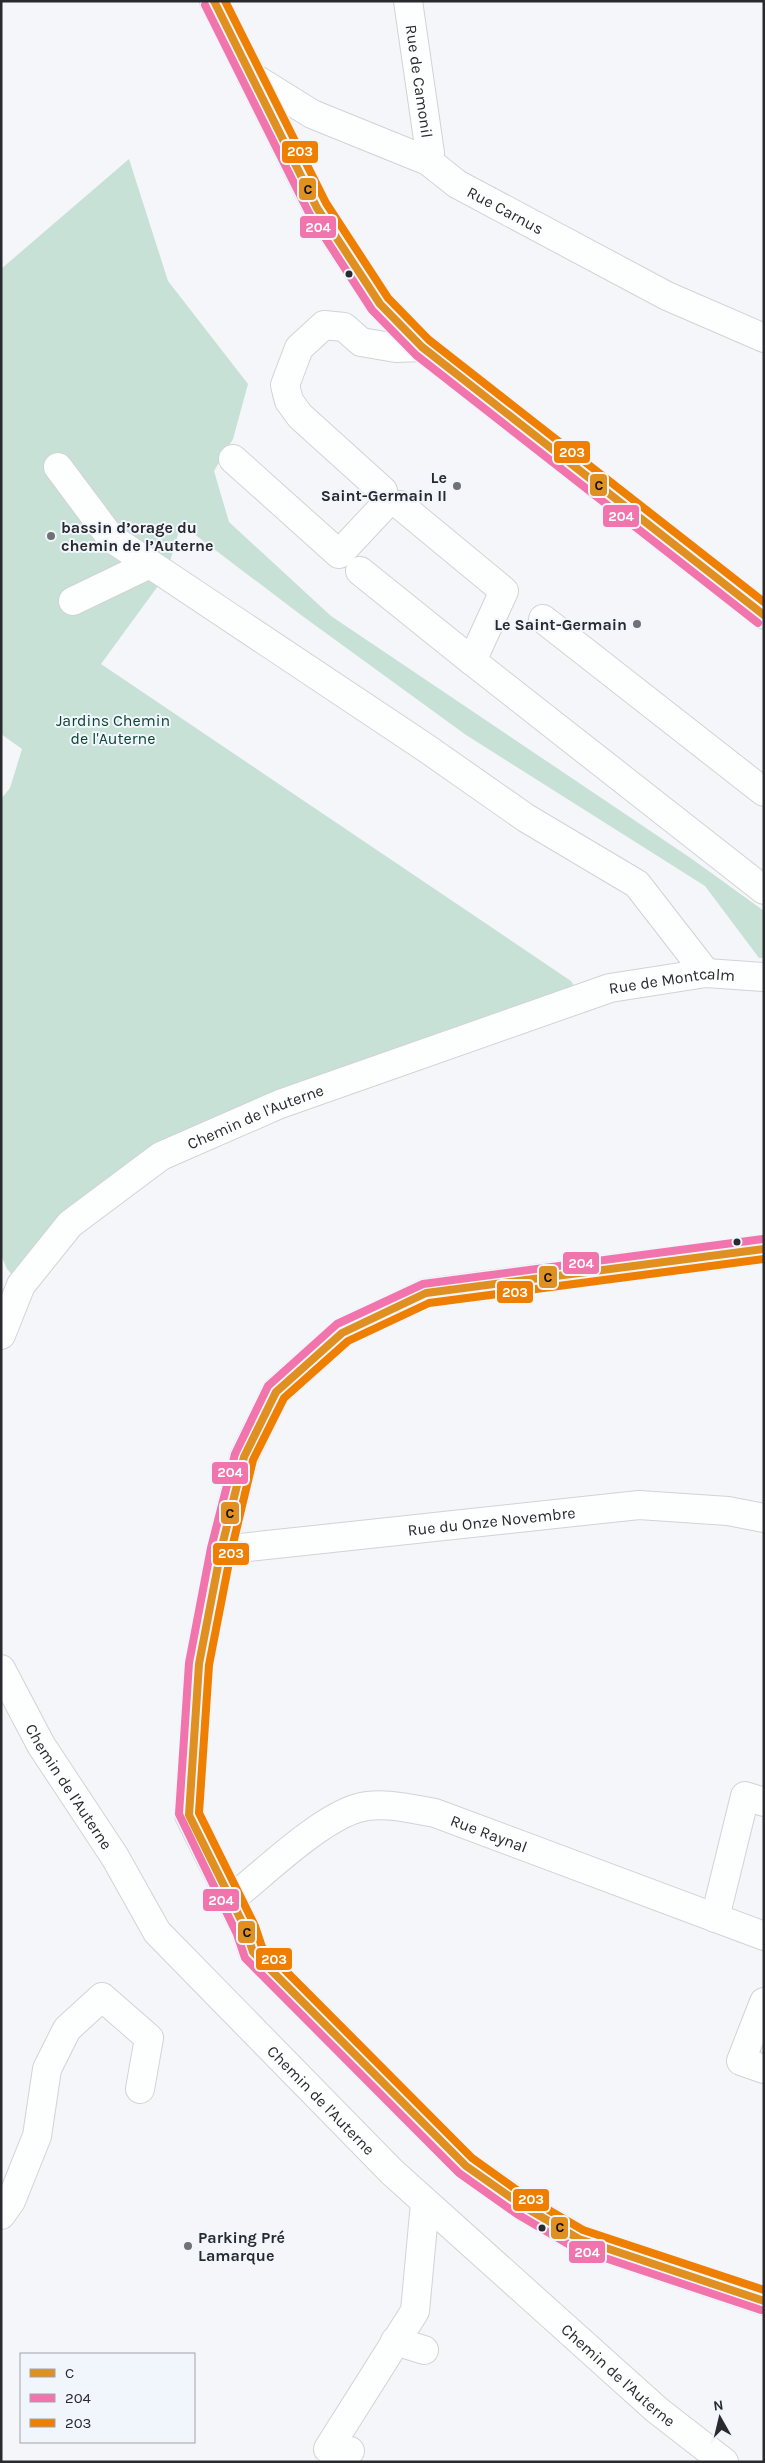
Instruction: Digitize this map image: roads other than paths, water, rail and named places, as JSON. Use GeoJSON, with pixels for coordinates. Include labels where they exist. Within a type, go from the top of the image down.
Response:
{"type":"FeatureCollection","features":[{"type":"Feature","properties":{"kind":"main road"},"geometry":{"type":"LineString","coordinates":[[214,1],[317,208],[380,304],[422,347],[764,615]]}},
{"type":"Feature","properties":{"kind":"main road"},"geometry":{"type":"LineString","coordinates":[[764,1250],[426,1293],[342,1333],[276,1392],[244,1457],[221,1550],[200,1664],[189,1815],[246,1930],[253,1952],[466,2166],[522,2206],[579,2239],[764,2301]]}},
{"type":"Feature","properties":{"kind":"street","name":"Rue de Camonil"},"geometry":{"type":"LineString","coordinates":[[408,1],[430,153],[428,161]]}},
{"type":"Feature","properties":{"kind":"street","name":"Rue Carnus"},"geometry":{"type":"LineString","coordinates":[[251,76],[312,114],[428,161],[457,184],[667,296],[764,338]]}},
{"type":"Feature","properties":{"kind":"street"},"geometry":{"type":"LineString","coordinates":[[233,459],[340,554],[383,507],[382,491],[300,416],[289,401],[284,385],[299,348],[324,326],[344,326],[361,342],[396,348],[422,347]]}},
{"type":"Feature","properties":{"kind":"street"},"geometry":{"type":"LineString","coordinates":[[58,467],[112,538],[418,743],[526,818],[638,884],[706,973]]}},
{"type":"Feature","properties":{"kind":"street"},"geometry":{"type":"LineString","coordinates":[[400,506],[504,591],[472,661]]}},
{"type":"Feature","properties":{"kind":"street"},"geometry":{"type":"LineString","coordinates":[[73,601],[150,564]]}},
{"type":"Feature","properties":{"kind":"street"},"geometry":{"type":"LineString","coordinates":[[360,571],[764,890]]}},
{"type":"Feature","properties":{"kind":"street"},"geometry":{"type":"LineString","coordinates":[[543,619],[764,792]]}},
{"type":"Feature","properties":{"kind":"street","name":"Rue de Montcalm"},"geometry":{"type":"LineString","coordinates":[[581,999],[610,988],[706,973],[764,977]]}},
{"type":"Feature","properties":{"kind":"street","name":"Chemin de l'Auterne"},"geometry":{"type":"LineString","coordinates":[[1,1335],[21,1285],[70,1224],[161,1156],[280,1104],[581,999]]}},
{"type":"Feature","properties":{"kind":"street","name":"Rue du Onze Novembre"},"geometry":{"type":"LineString","coordinates":[[221,1550],[639,1505],[728,1511],[764,1518]]}},
{"type":"Feature","properties":{"kind":"street","name":"Chemin de l'Auterne"},"geometry":{"type":"LineString","coordinates":[[1,1669],[41,1745],[116,1857],[157,1932],[392,2172],[425,2203],[657,2410],[724,2462]]}},
{"type":"Feature","properties":{"kind":"street"},"geometry":{"type":"LineString","coordinates":[[715,1918],[745,1796],[764,1802]]}},
{"type":"Feature","properties":{"kind":"street","name":"Rue Raynal"},"geometry":{"type":"LineString","coordinates":[[230,1900],[328,1822],[359,1808],[392,1806],[435,1813],[764,1936]]}},
{"type":"Feature","properties":{"kind":"street"},"geometry":{"type":"LineString","coordinates":[[1,2215],[11,2201],[37,2136],[47,2069],[67,2029],[102,1998],[149,2038],[140,2089]]}},
{"type":"Feature","properties":{"kind":"street"},"geometry":{"type":"LineString","coordinates":[[764,2002],[740,2061],[764,2069]]}},
{"type":"Feature","properties":{"kind":"street"},"geometry":{"type":"LineString","coordinates":[[339,2450],[395,2341],[415,2311],[425,2203]]}},
{"type":"Feature","properties":{"kind":"street"},"geometry":{"type":"LineString","coordinates":[[395,2341],[424,2350]]}},
{"type":"Feature","properties":{"kind":"place","name":"Le Saint-Germain II"},"geometry":{"type":"Point","coordinates":[457,486]}},
{"type":"Feature","properties":{"kind":"place","name":"bassin d’orage du chemin de l’Auterne"},"geometry":{"type":"Point","coordinates":[51,536]}},
{"type":"Feature","properties":{"kind":"place","name":"Le Saint-Germain"},"geometry":{"type":"Point","coordinates":[637,624]}},
{"type":"Feature","properties":{"kind":"place","name":"Parking Pré Lamarque"},"geometry":{"type":"Point","coordinates":[188,2246]}},
{"type":"Feature","properties":{"kind":"park label","name":"Jardins Chemin de l'Auterne"},"geometry":{"type":"Point","coordinates":[113,729]}}]}
